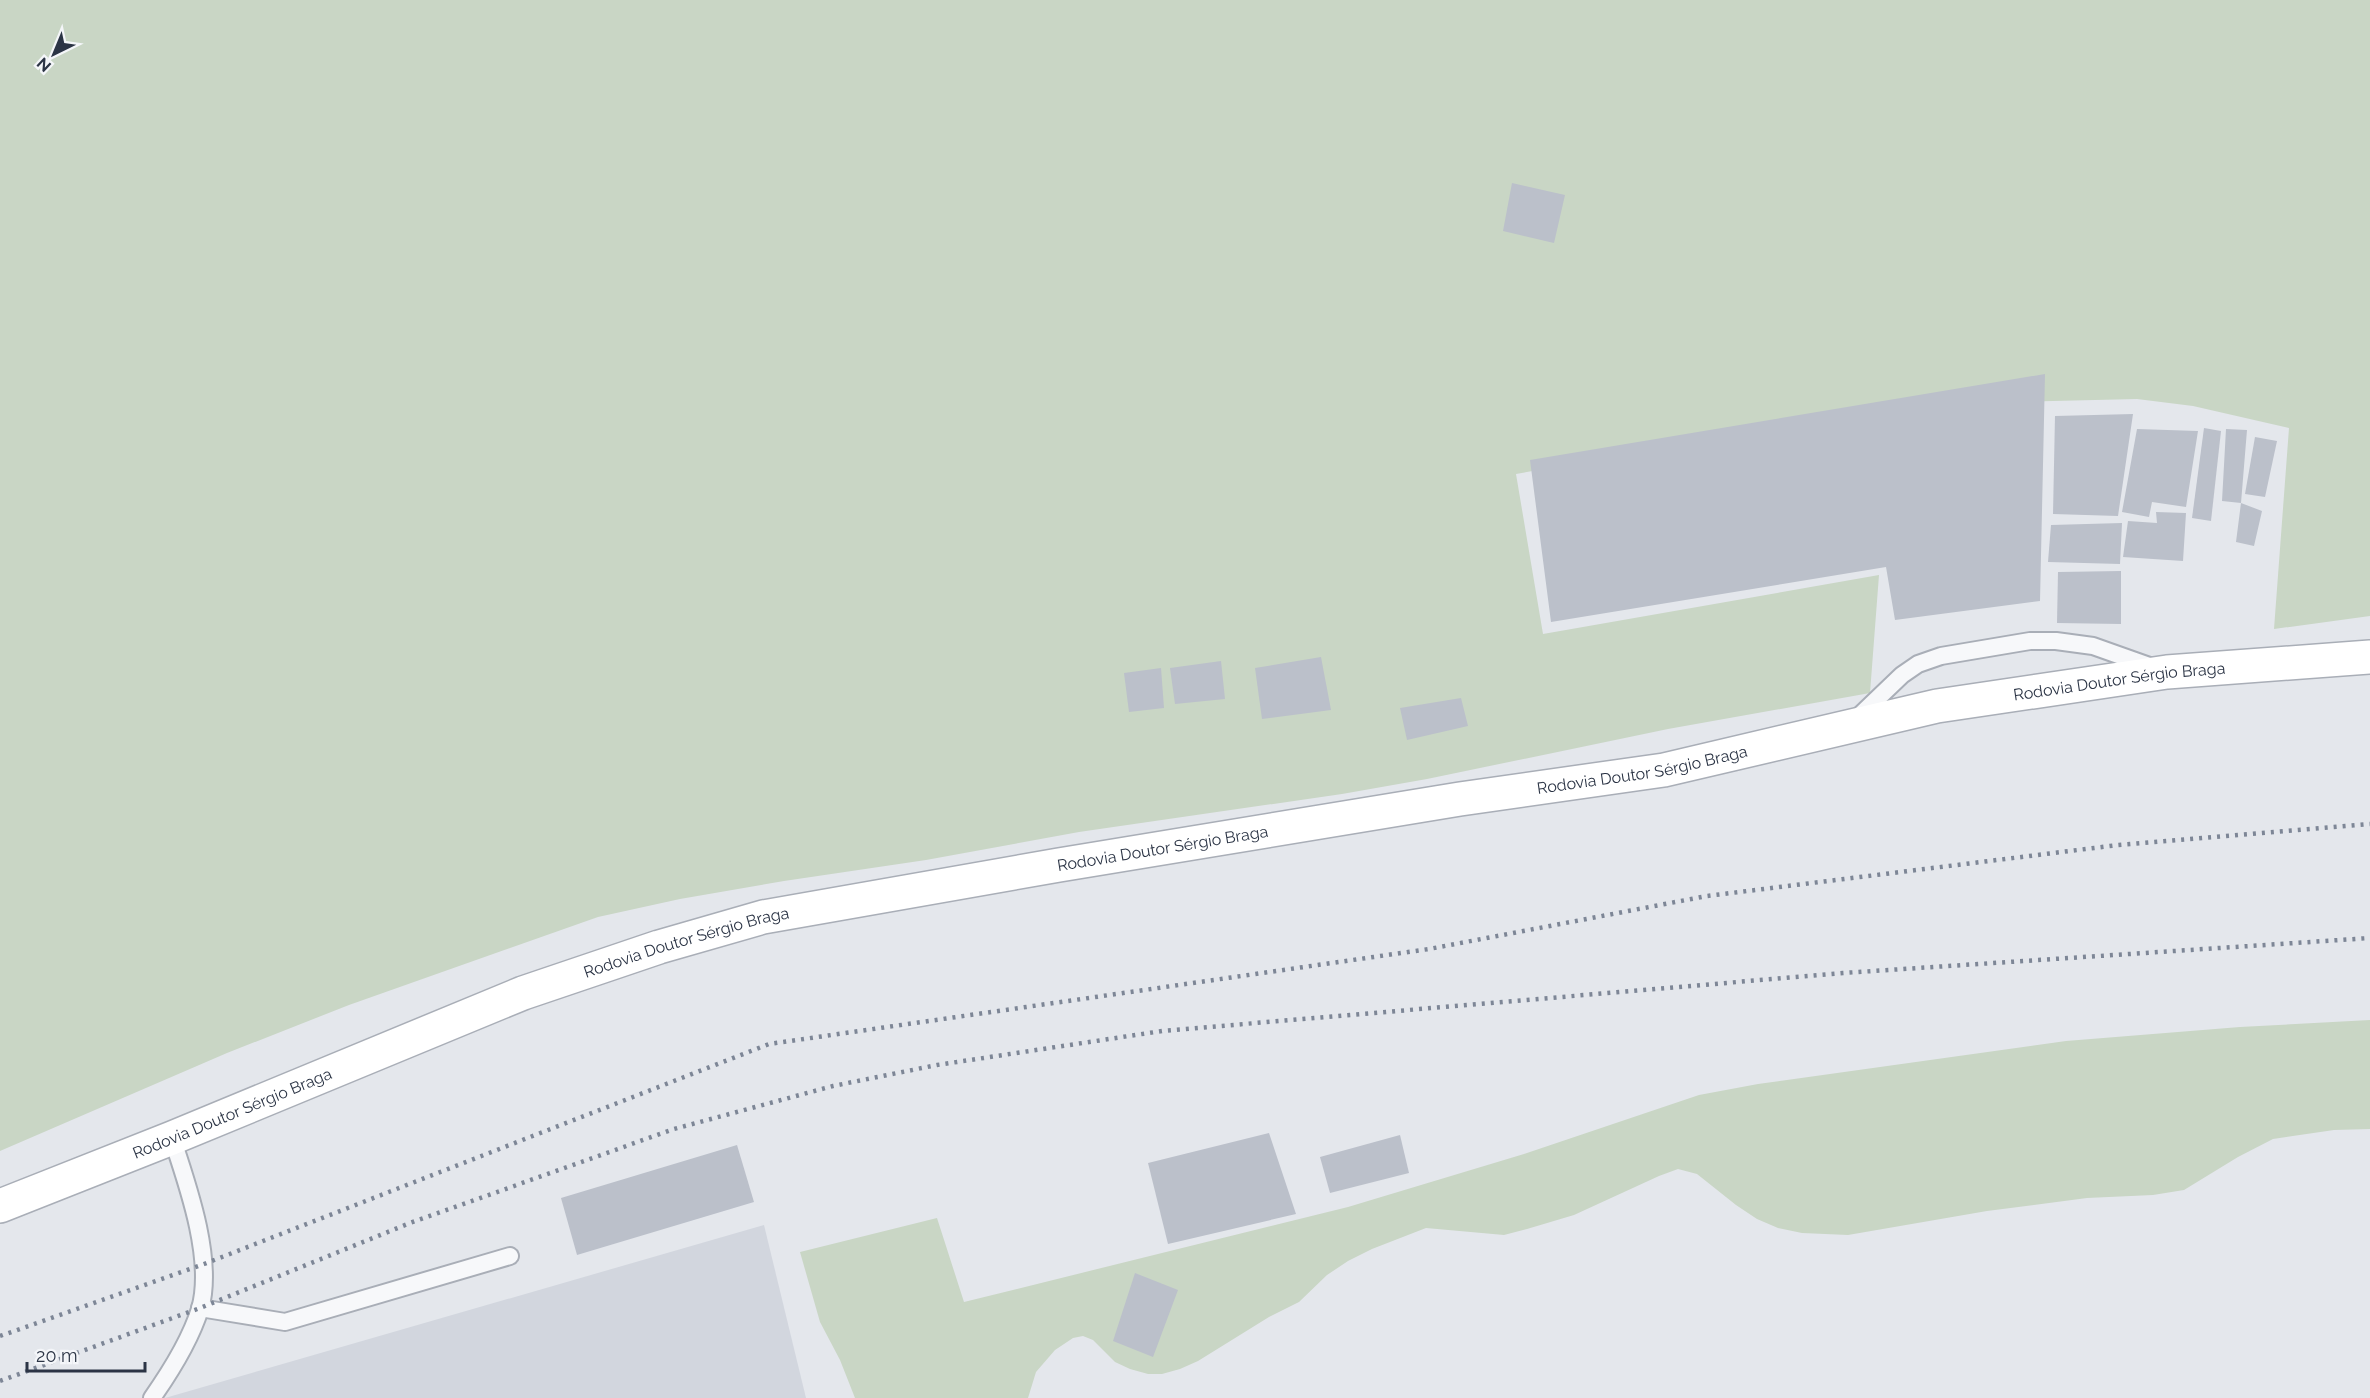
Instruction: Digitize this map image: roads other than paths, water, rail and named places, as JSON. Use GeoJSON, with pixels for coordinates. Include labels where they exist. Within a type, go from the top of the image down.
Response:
{"type":"FeatureCollection","features":[{"type":"Feature","properties":{"kind":"main road","name":"Rodovia Doutor Sérgio Braga"},"geometry":{"type":"LineString","coordinates":[[0,1206],[172,1138],[523,993],[659,948],[763,917],[1059,864],[1460,799],[1664,770],[1937,706],[2167,672],[2370,657]]}},
{"type":"Feature","properties":{"kind":"lane"},"geometry":{"type":"LineString","coordinates":[[1848,727],[1902,675],[1918,664],[1941,656],[2056,640],[2093,646],[2167,672]]}},
{"type":"Feature","properties":{"kind":"lane"},"geometry":{"type":"LineString","coordinates":[[152,1398],[183,1348],[200,1308],[204,1264],[189,1189],[172,1138]]}},
{"type":"Feature","properties":{"kind":"lane"},"geometry":{"type":"LineString","coordinates":[[200,1308],[285,1322],[510,1256]]}},
{"type":"Feature","properties":{"kind":"railway"},"geometry":{"type":"LineString","coordinates":[[0,1336],[204,1264],[769,1044],[1429,949],[1707,896],[2118,845],[2370,824]]}},
{"type":"Feature","properties":{"kind":"railway"},"geometry":{"type":"LineString","coordinates":[[0,1381],[200,1308],[410,1223],[674,1129],[833,1086],[937,1065],[1162,1031],[1843,973],[2370,938]]}}]}
